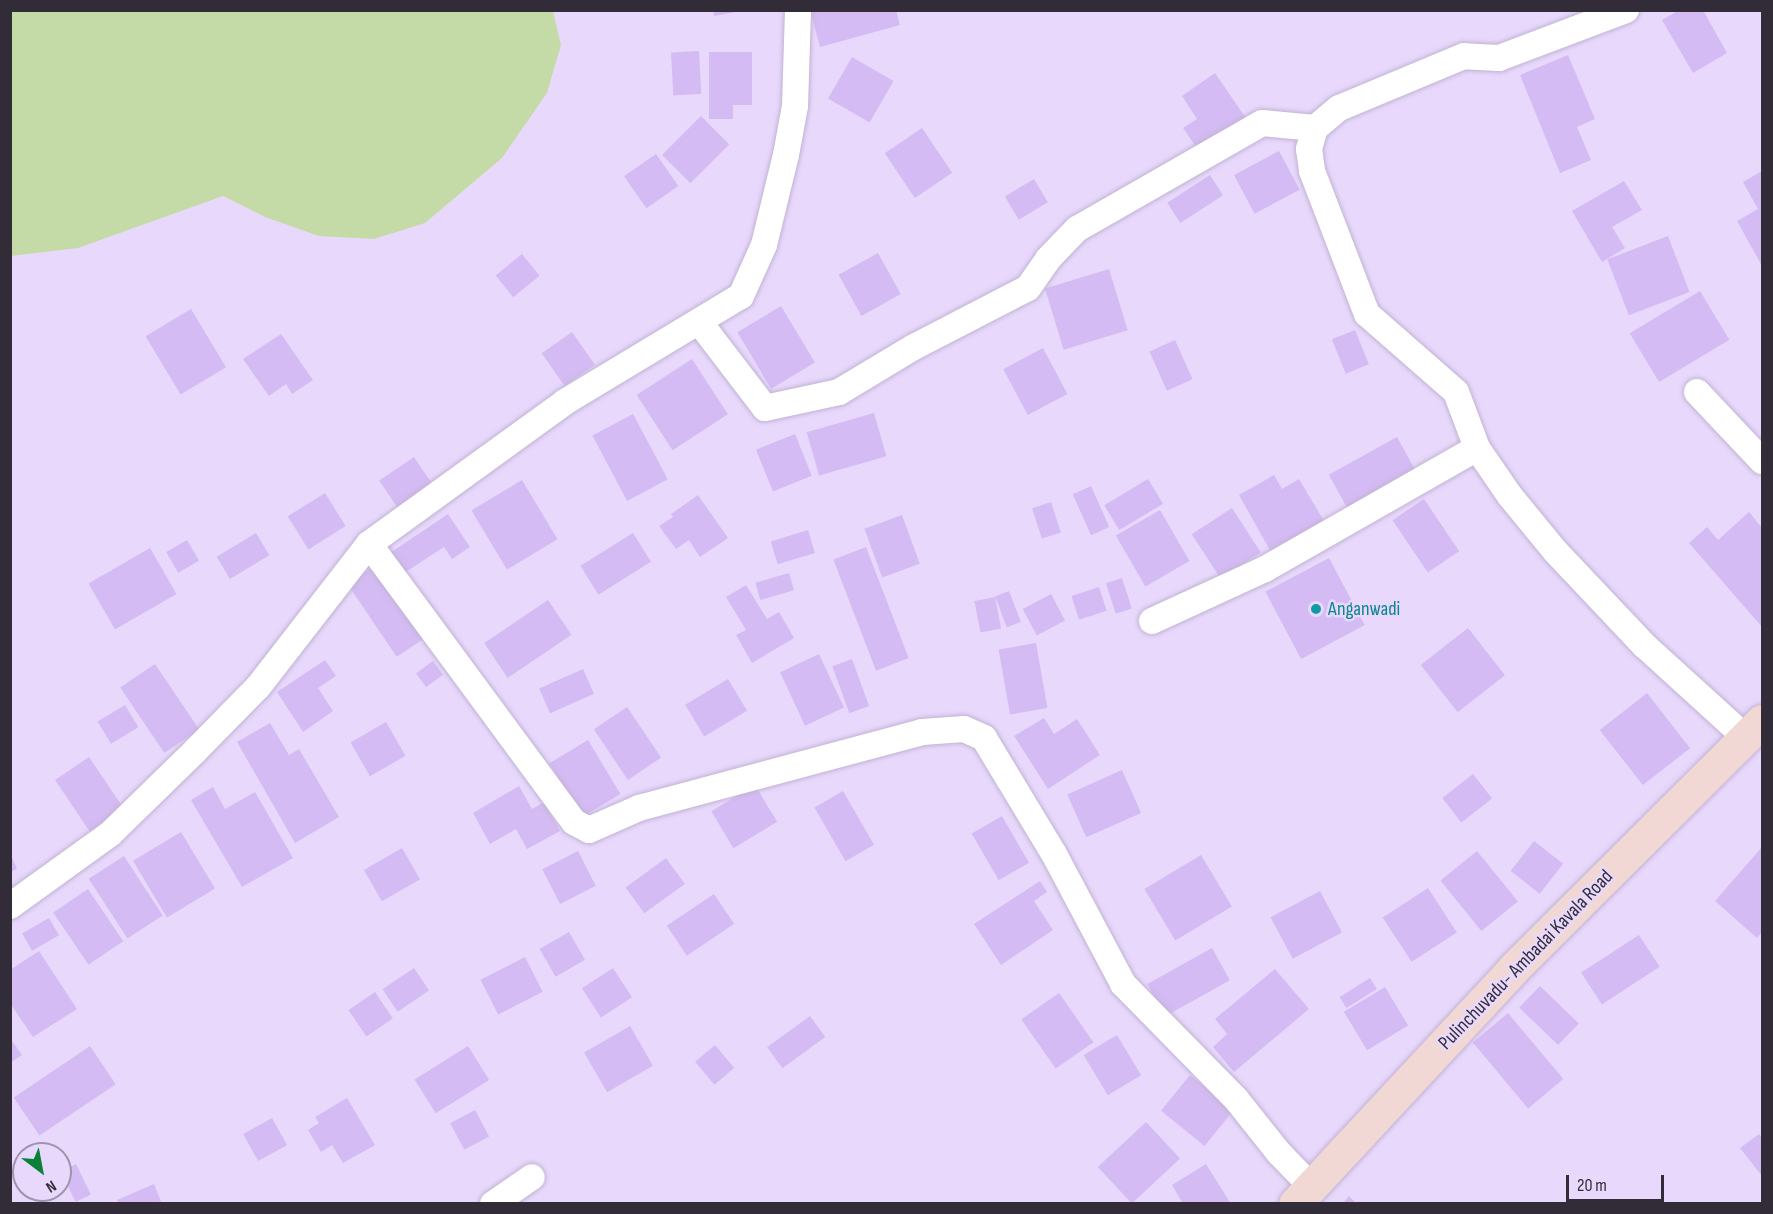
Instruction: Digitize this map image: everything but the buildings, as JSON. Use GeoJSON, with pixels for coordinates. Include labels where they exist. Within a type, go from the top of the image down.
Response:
{"type":"FeatureCollection","features":[{"type":"Feature","properties":{"kind":"street"},"geometry":{"type":"LineString","coordinates":[[10,906],[110,834],[196,750],[258,687],[369,544],[566,402],[741,296],[764,245],[795,106],[798,10]]}},
{"type":"Feature","properties":{"kind":"street"},"geometry":{"type":"LineString","coordinates":[[1626,10],[1498,58],[1464,56],[1339,108],[1315,128],[1309,149],[1312,171],[1367,314],[1456,392],[1477,448],[1510,496],[1556,552],[1645,646],[1754,729]]}},
{"type":"Feature","properties":{"kind":"street"},"geometry":{"type":"LineString","coordinates":[[700,322],[765,408],[839,392],[914,347],[1028,288],[1048,259],[1077,229],[1262,123],[1315,128]]}},
{"type":"Feature","properties":{"kind":"street"},"geometry":{"type":"LineString","coordinates":[[1697,392],[1762,461]]}},
{"type":"Feature","properties":{"kind":"street"},"geometry":{"type":"LineString","coordinates":[[1152,621],[1265,569],[1477,448]]}},
{"type":"Feature","properties":{"kind":"street"},"geometry":{"type":"LineString","coordinates":[[369,544],[574,822],[589,830],[639,808],[922,732],[964,729],[984,738],[1054,854],[1123,984],[1236,1099],[1279,1153],[1303,1195]]}},
{"type":"Feature","properties":{"kind":"street","name":"Pulinchuvadu- Ambadai Kavala Road"},"geometry":{"type":"LineString","coordinates":[[1303,1195],[1514,968],[1754,729]]}},
{"type":"Feature","properties":{"kind":"street"},"geometry":{"type":"LineString","coordinates":[[493,1203],[532,1177]]}},
{"type":"Feature","properties":{"kind":"green space"},"geometry":{"type":"Polygon","coordinates":[[[10,11],[553,11],[561,45],[547,93],[502,158],[425,223],[374,239],[319,236],[265,217],[223,196],[78,248],[11,256],[10,11]]]}},
{"type":"Feature","properties":{"kind":"place","name":"Anganwadi"},"geometry":{"type":"Point","coordinates":[1316,609]}}]}
